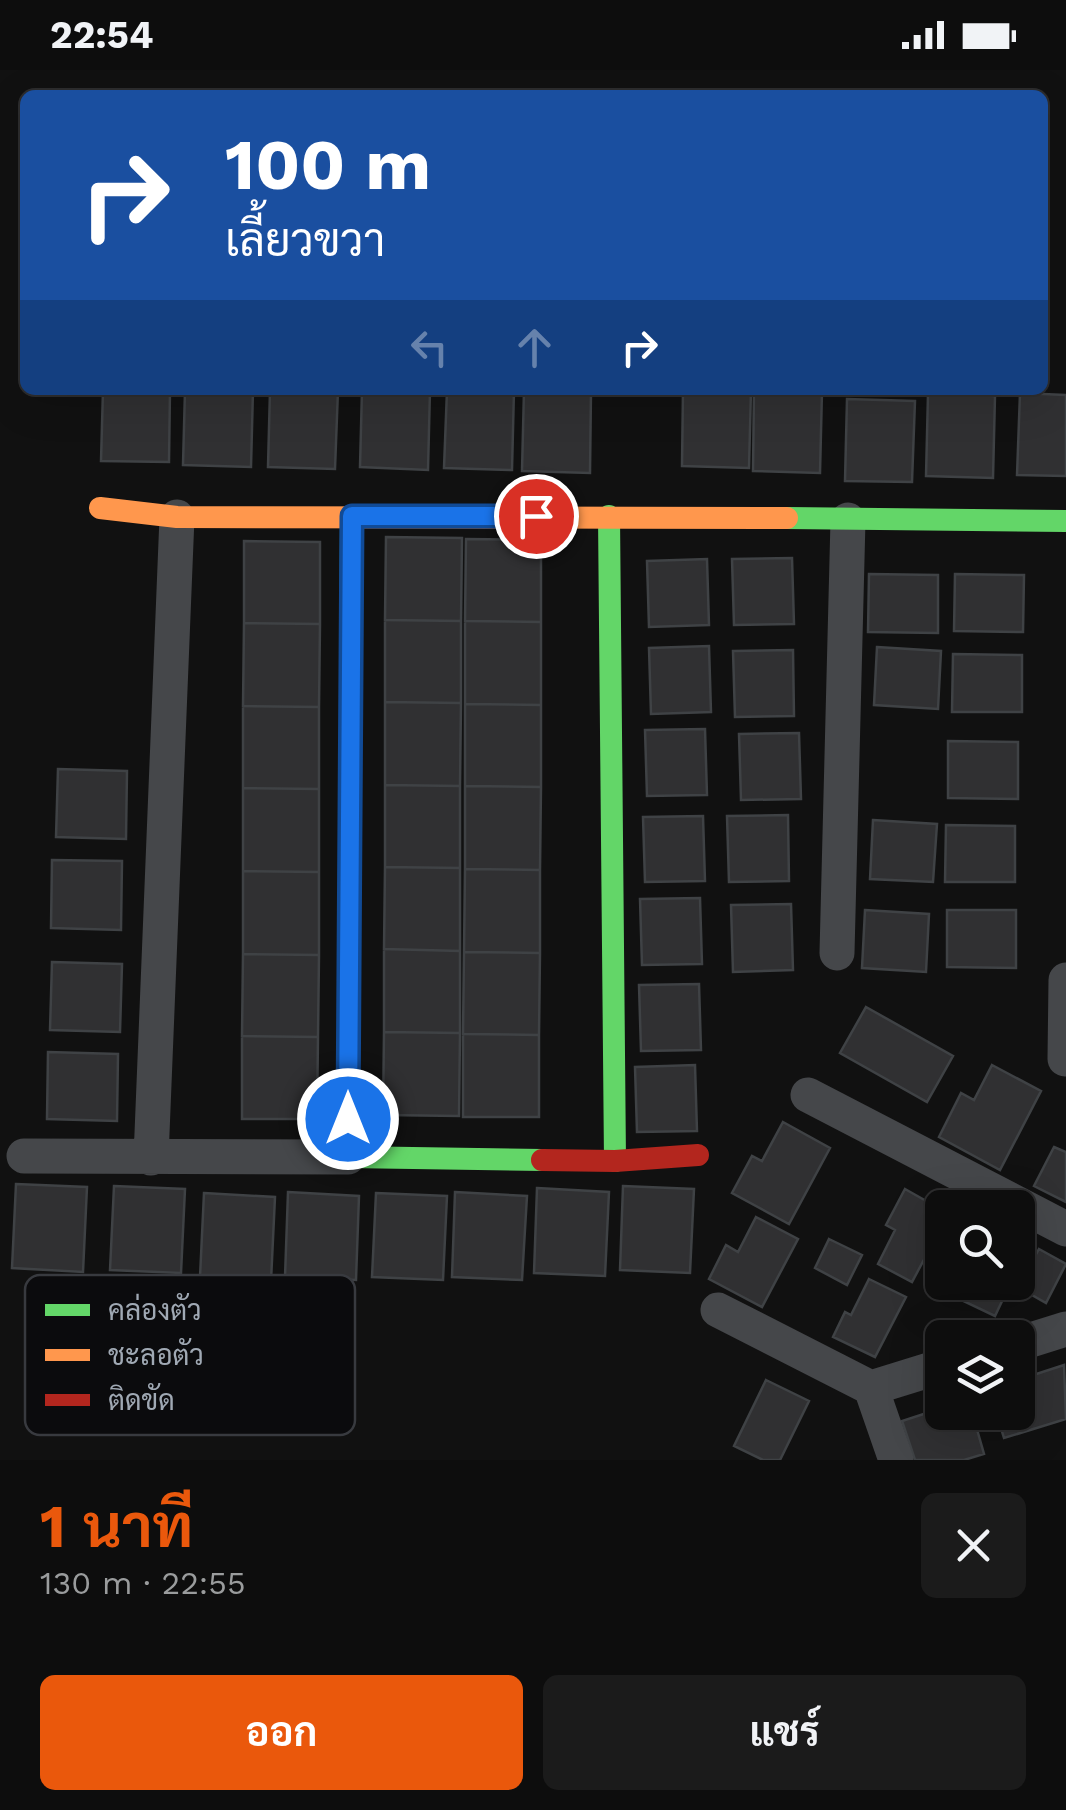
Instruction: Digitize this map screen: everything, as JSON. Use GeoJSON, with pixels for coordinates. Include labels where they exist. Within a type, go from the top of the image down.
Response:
{"type":"FeatureCollection","features":[{"type":"Feature","properties":{"kind":"street"},"geometry":{"type":"LineString","coordinates":[[100,508],[177,517],[1066,521]]}},
{"type":"Feature","properties":{"kind":"street"},"geometry":{"type":"LineString","coordinates":[[348,1157],[352,516]]}},
{"type":"Feature","properties":{"kind":"street"},"geometry":{"type":"LineString","coordinates":[[609,516],[616,1161]]}},
{"type":"Feature","properties":{"kind":"street"},"geometry":{"type":"LineString","coordinates":[[151,1158],[177,517]]}},
{"type":"Feature","properties":{"kind":"street"},"geometry":{"type":"LineString","coordinates":[[837,952],[848,520]]}},
{"type":"Feature","properties":{"kind":"street"},"geometry":{"type":"LineString","coordinates":[[1065,1060],[1066,980]]}},
{"type":"Feature","properties":{"kind":"street"},"geometry":{"type":"LineString","coordinates":[[808,1095],[1066,1229]]}},
{"type":"Feature","properties":{"kind":"street"},"geometry":{"type":"LineString","coordinates":[[24,1156],[616,1161],[698,1155]]}},
{"type":"Feature","properties":{"kind":"street"},"geometry":{"type":"LineString","coordinates":[[718,1310],[870,1388],[896,1460]]}},
{"type":"Feature","properties":{"kind":"street"},"geometry":{"type":"LineString","coordinates":[[1035,1339],[1066,1329]]}},
{"type":"Feature","properties":{"kind":"street"},"geometry":{"type":"LineString","coordinates":[[870,1388],[925,1371]]}},
{"type":"Feature","properties":{"kind":"building"},"geometry":{"type":"Polygon","coordinates":[[[103,395],[170,395],[169,462],[101,461],[103,395]]]}},
{"type":"Feature","properties":{"kind":"building"},"geometry":{"type":"Polygon","coordinates":[[[185,395],[253,395],[251,467],[183,465],[185,395]]]}},
{"type":"Feature","properties":{"kind":"building"},"geometry":{"type":"Polygon","coordinates":[[[270,395],[338,395],[335,469],[268,467],[270,395]]]}},
{"type":"Feature","properties":{"kind":"building"},"geometry":{"type":"Polygon","coordinates":[[[362,395],[430,395],[428,470],[360,467],[362,395]]]}},
{"type":"Feature","properties":{"kind":"building"},"geometry":{"type":"Polygon","coordinates":[[[447,395],[514,395],[512,470],[444,468],[447,395]]]}},
{"type":"Feature","properties":{"kind":"building"},"geometry":{"type":"Polygon","coordinates":[[[524,395],[591,395],[590,473],[522,471],[524,395]]]}},
{"type":"Feature","properties":{"kind":"building"},"geometry":{"type":"Polygon","coordinates":[[[683,395],[751,395],[749,468],[682,466],[683,395]]]}},
{"type":"Feature","properties":{"kind":"building"},"geometry":{"type":"Polygon","coordinates":[[[754,395],[822,395],[820,473],[753,471],[754,395]]]}},
{"type":"Feature","properties":{"kind":"building"},"geometry":{"type":"Polygon","coordinates":[[[928,395],[995,396],[993,478],[926,476],[928,395]]]}},
{"type":"Feature","properties":{"kind":"building"},"geometry":{"type":"Polygon","coordinates":[[[1020,395],[1066,395],[1066,476],[1017,475],[1020,395]]]}},
{"type":"Feature","properties":{"kind":"building"},"geometry":{"type":"Polygon","coordinates":[[[847,399],[915,401],[912,482],[845,481],[847,399]]]}},
{"type":"Feature","properties":{"kind":"building"},"geometry":{"type":"Polygon","coordinates":[[[386,537],[462,538],[461,621],[385,620],[386,537]]]}},
{"type":"Feature","properties":{"kind":"building"},"geometry":{"type":"Polygon","coordinates":[[[466,539],[541,540],[541,622],[465,621],[466,539]]]}},
{"type":"Feature","properties":{"kind":"building"},"geometry":{"type":"Polygon","coordinates":[[[244,541],[320,542],[320,624],[244,623],[244,541]]]}},
{"type":"Feature","properties":{"kind":"building"},"geometry":{"type":"Polygon","coordinates":[[[792,558],[794,624],[734,625],[732,559],[792,558]]]}},
{"type":"Feature","properties":{"kind":"building"},"geometry":{"type":"Polygon","coordinates":[[[707,559],[709,625],[649,627],[647,561],[707,559]]]}},
{"type":"Feature","properties":{"kind":"building"},"geometry":{"type":"Polygon","coordinates":[[[869,574],[938,575],[938,633],[868,632],[869,574]]]}},
{"type":"Feature","properties":{"kind":"building"},"geometry":{"type":"Polygon","coordinates":[[[955,574],[1024,575],[1023,632],[954,631],[955,574]]]}},
{"type":"Feature","properties":{"kind":"building"},"geometry":{"type":"Polygon","coordinates":[[[385,620],[461,621],[461,703],[385,702],[385,620]]]}},
{"type":"Feature","properties":{"kind":"building"},"geometry":{"type":"Polygon","coordinates":[[[465,621],[541,622],[541,705],[465,704],[465,621]]]}},
{"type":"Feature","properties":{"kind":"building"},"geometry":{"type":"Polygon","coordinates":[[[244,623],[320,624],[319,707],[243,706],[244,623]]]}},
{"type":"Feature","properties":{"kind":"building"},"geometry":{"type":"Polygon","coordinates":[[[709,646],[711,712],[651,714],[649,648],[709,646]]]}},
{"type":"Feature","properties":{"kind":"building"},"geometry":{"type":"Polygon","coordinates":[[[877,647],[941,651],[938,709],[874,705],[877,647]]]}},
{"type":"Feature","properties":{"kind":"building"},"geometry":{"type":"Polygon","coordinates":[[[793,650],[794,716],[735,717],[733,651],[793,650]]]}},
{"type":"Feature","properties":{"kind":"building"},"geometry":{"type":"Polygon","coordinates":[[[953,654],[1022,655],[1022,712],[952,712],[953,654]]]}},
{"type":"Feature","properties":{"kind":"building"},"geometry":{"type":"Polygon","coordinates":[[[385,702],[461,703],[460,786],[385,785],[385,702]]]}},
{"type":"Feature","properties":{"kind":"building"},"geometry":{"type":"Polygon","coordinates":[[[465,704],[541,705],[541,787],[465,786],[465,704]]]}},
{"type":"Feature","properties":{"kind":"building"},"geometry":{"type":"Polygon","coordinates":[[[243,706],[319,707],[319,789],[243,788],[243,706]]]}},
{"type":"Feature","properties":{"kind":"building"},"geometry":{"type":"Polygon","coordinates":[[[705,729],[707,795],[647,796],[645,730],[705,729]]]}},
{"type":"Feature","properties":{"kind":"building"},"geometry":{"type":"Polygon","coordinates":[[[799,733],[801,799],[741,800],[739,734],[799,733]]]}},
{"type":"Feature","properties":{"kind":"building"},"geometry":{"type":"Polygon","coordinates":[[[948,741],[1018,742],[1018,799],[948,798],[948,741]]]}},
{"type":"Feature","properties":{"kind":"building"},"geometry":{"type":"Polygon","coordinates":[[[58,769],[127,771],[126,839],[56,837],[58,769]]]}},
{"type":"Feature","properties":{"kind":"building"},"geometry":{"type":"Polygon","coordinates":[[[385,785],[460,786],[460,868],[385,867],[385,785]]]}},
{"type":"Feature","properties":{"kind":"building"},"geometry":{"type":"Polygon","coordinates":[[[465,786],[541,787],[540,870],[465,869],[465,786]]]}},
{"type":"Feature","properties":{"kind":"building"},"geometry":{"type":"Polygon","coordinates":[[[243,788],[319,789],[319,872],[243,871],[243,788]]]}},
{"type":"Feature","properties":{"kind":"building"},"geometry":{"type":"Polygon","coordinates":[[[788,815],[789,881],[729,882],[727,816],[788,815]]]}},
{"type":"Feature","properties":{"kind":"building"},"geometry":{"type":"Polygon","coordinates":[[[703,816],[705,881],[645,882],[643,817],[703,816]]]}},
{"type":"Feature","properties":{"kind":"building"},"geometry":{"type":"Polygon","coordinates":[[[873,820],[937,824],[933,882],[870,879],[873,820]]]}},
{"type":"Feature","properties":{"kind":"building"},"geometry":{"type":"Polygon","coordinates":[[[946,825],[1015,826],[1015,882],[945,882],[946,825]]]}},
{"type":"Feature","properties":{"kind":"building"},"geometry":{"type":"Polygon","coordinates":[[[52,860],[122,861],[121,930],[51,928],[52,860]]]}},
{"type":"Feature","properties":{"kind":"building"},"geometry":{"type":"Polygon","coordinates":[[[385,867],[460,868],[460,951],[384,949],[385,867]]]}},
{"type":"Feature","properties":{"kind":"building"},"geometry":{"type":"Polygon","coordinates":[[[465,869],[540,870],[540,953],[464,952],[465,869]]]}},
{"type":"Feature","properties":{"kind":"building"},"geometry":{"type":"Polygon","coordinates":[[[243,871],[319,872],[319,955],[243,954],[243,871]]]}},
{"type":"Feature","properties":{"kind":"building"},"geometry":{"type":"Polygon","coordinates":[[[700,898],[702,964],[642,965],[640,899],[700,898]]]}},
{"type":"Feature","properties":{"kind":"building"},"geometry":{"type":"Polygon","coordinates":[[[791,904],[793,970],[733,972],[731,905],[791,904]]]}},
{"type":"Feature","properties":{"kind":"building"},"geometry":{"type":"Polygon","coordinates":[[[865,910],[929,914],[926,972],[862,968],[865,910]]]}},
{"type":"Feature","properties":{"kind":"building"},"geometry":{"type":"Polygon","coordinates":[[[947,910],[1016,910],[1016,968],[947,967],[947,910]]]}},
{"type":"Feature","properties":{"kind":"building"},"geometry":{"type":"Polygon","coordinates":[[[384,949],[460,951],[460,1033],[384,1032],[384,949]]]}},
{"type":"Feature","properties":{"kind":"building"},"geometry":{"type":"Polygon","coordinates":[[[464,952],[540,953],[539,1035],[463,1034],[464,952]]]}},
{"type":"Feature","properties":{"kind":"building"},"geometry":{"type":"Polygon","coordinates":[[[243,954],[319,955],[318,1037],[242,1036],[243,954]]]}},
{"type":"Feature","properties":{"kind":"building"},"geometry":{"type":"Polygon","coordinates":[[[52,962],[122,964],[120,1032],[50,1030],[52,962]]]}},
{"type":"Feature","properties":{"kind":"building"},"geometry":{"type":"Polygon","coordinates":[[[699,984],[701,1050],[641,1051],[639,985],[699,984]]]}},
{"type":"Feature","properties":{"kind":"building"},"geometry":{"type":"Polygon","coordinates":[[[866,1007],[953,1056],[927,1102],[840,1053],[866,1007]]]}},
{"type":"Feature","properties":{"kind":"building"},"geometry":{"type":"Polygon","coordinates":[[[384,1032],[460,1033],[459,1116],[383,1115],[384,1032]]]}},
{"type":"Feature","properties":{"kind":"building"},"geometry":{"type":"Polygon","coordinates":[[[463,1034],[539,1035],[539,1117],[463,1117],[463,1034]]]}},
{"type":"Feature","properties":{"kind":"building"},"geometry":{"type":"Polygon","coordinates":[[[242,1036],[318,1037],[317,1119],[242,1119],[242,1036]]]}},
{"type":"Feature","properties":{"kind":"building"},"geometry":{"type":"Polygon","coordinates":[[[48,1052],[118,1054],[117,1121],[47,1119],[48,1052]]]}},
{"type":"Feature","properties":{"kind":"building"},"geometry":{"type":"Polygon","coordinates":[[[695,1065],[697,1131],[637,1132],[635,1067],[695,1065]]]}},
{"type":"Feature","properties":{"kind":"building"},"geometry":{"type":"Polygon","coordinates":[[[992,1065],[1041,1091],[1000,1170],[939,1137],[961,1093],[974,1100],[992,1065]]]}},
{"type":"Feature","properties":{"kind":"building"},"geometry":{"type":"Polygon","coordinates":[[[783,1122],[830,1148],[789,1224],[732,1193],[752,1156],[762,1161],[783,1122]]]}},
{"type":"Feature","properties":{"kind":"building"},"geometry":{"type":"Polygon","coordinates":[[[1054,1147],[1066,1152],[1066,1202],[1034,1186],[1054,1147]]]}},
{"type":"Feature","properties":{"kind":"building"},"geometry":{"type":"Polygon","coordinates":[[[16,1184],[87,1187],[83,1272],[12,1268],[16,1184]]]}},
{"type":"Feature","properties":{"kind":"building"},"geometry":{"type":"Polygon","coordinates":[[[114,1186],[185,1189],[181,1273],[110,1270],[114,1186]]]}},
{"type":"Feature","properties":{"kind":"building"},"geometry":{"type":"Polygon","coordinates":[[[623,1186],[694,1189],[690,1273],[620,1270],[623,1186]]]}},
{"type":"Feature","properties":{"kind":"building"},"geometry":{"type":"Polygon","coordinates":[[[537,1188],[609,1192],[605,1276],[534,1273],[537,1188]]]}},
{"type":"Feature","properties":{"kind":"building"},"geometry":{"type":"Polygon","coordinates":[[[905,1189],[925,1200],[925,1258],[912,1282],[878,1264],[895,1230],[886,1225],[905,1189]]]}},
{"type":"Feature","properties":{"kind":"building"},"geometry":{"type":"Polygon","coordinates":[[[288,1192],[359,1196],[356,1280],[355,1275],[285,1275],[288,1192]]]}},
{"type":"Feature","properties":{"kind":"building"},"geometry":{"type":"Polygon","coordinates":[[[455,1192],[527,1196],[522,1280],[452,1277],[455,1192]]]}},
{"type":"Feature","properties":{"kind":"building"},"geometry":{"type":"Polygon","coordinates":[[[204,1193],[275,1197],[271,1275],[200,1275],[204,1193]]]}},
{"type":"Feature","properties":{"kind":"building"},"geometry":{"type":"Polygon","coordinates":[[[376,1193],[447,1196],[443,1280],[372,1277],[376,1193]]]}},
{"type":"Feature","properties":{"kind":"building"},"geometry":{"type":"Polygon","coordinates":[[[756,1217],[798,1239],[762,1307],[709,1279],[726,1245],[738,1252],[756,1217]]]}},
{"type":"Feature","properties":{"kind":"building"},"geometry":{"type":"Polygon","coordinates":[[[829,1239],[862,1255],[847,1285],[815,1268],[829,1239]]]}},
{"type":"Feature","properties":{"kind":"building"},"geometry":{"type":"Polygon","coordinates":[[[1039,1249],[1066,1264],[1046,1303],[1035,1297],[1035,1256],[1039,1249]]]}},
{"type":"Feature","properties":{"kind":"building"},"geometry":{"type":"Polygon","coordinates":[[[869,1279],[906,1297],[875,1357],[833,1337],[845,1312],[851,1315],[869,1279]]]}},
{"type":"Feature","properties":{"kind":"building"},"geometry":{"type":"Polygon","coordinates":[[[961,1300],[1003,1300],[995,1316],[961,1300]]]}},
{"type":"Feature","properties":{"kind":"building"},"geometry":{"type":"Polygon","coordinates":[[[1064,1365],[1066,1419],[1035,1428],[1035,1374],[1064,1365]]]}},
{"type":"Feature","properties":{"kind":"building"},"geometry":{"type":"Polygon","coordinates":[[[766,1380],[809,1401],[780,1460],[763,1460],[734,1446],[766,1380]]]}},
{"type":"Feature","properties":{"kind":"building"},"geometry":{"type":"Polygon","coordinates":[[[925,1414],[925,1430],[977,1430],[984,1454],[964,1460],[915,1460],[902,1421],[925,1414]]]}},
{"type":"Feature","properties":{"kind":"building"},"geometry":{"type":"Polygon","coordinates":[[[1002,1430],[1030,1430],[1004,1438],[1002,1430]]]}},
{"type":"Feature","properties":{"kind":"traffic: fast"},"geometry":{"type":"LineString","coordinates":[[351,516],[348,1157],[542,1160]]}},
{"type":"Feature","properties":{"kind":"traffic: fast"},"geometry":{"type":"LineString","coordinates":[[609,516],[615,1161]]}},
{"type":"Feature","properties":{"kind":"traffic: fast"},"geometry":{"type":"LineString","coordinates":[[787,518],[1066,521]]}},
{"type":"Feature","properties":{"kind":"traffic: slow"},"geometry":{"type":"LineString","coordinates":[[100,508],[177,517],[787,518]]}},
{"type":"Feature","properties":{"kind":"traffic: jam"},"geometry":{"type":"LineString","coordinates":[[542,1160],[615,1161],[698,1155]]}},
{"type":"Feature","properties":{"kind":"route"},"geometry":{"type":"LineString","coordinates":[[348,1119],[352,516],[536,516]]}}]}
